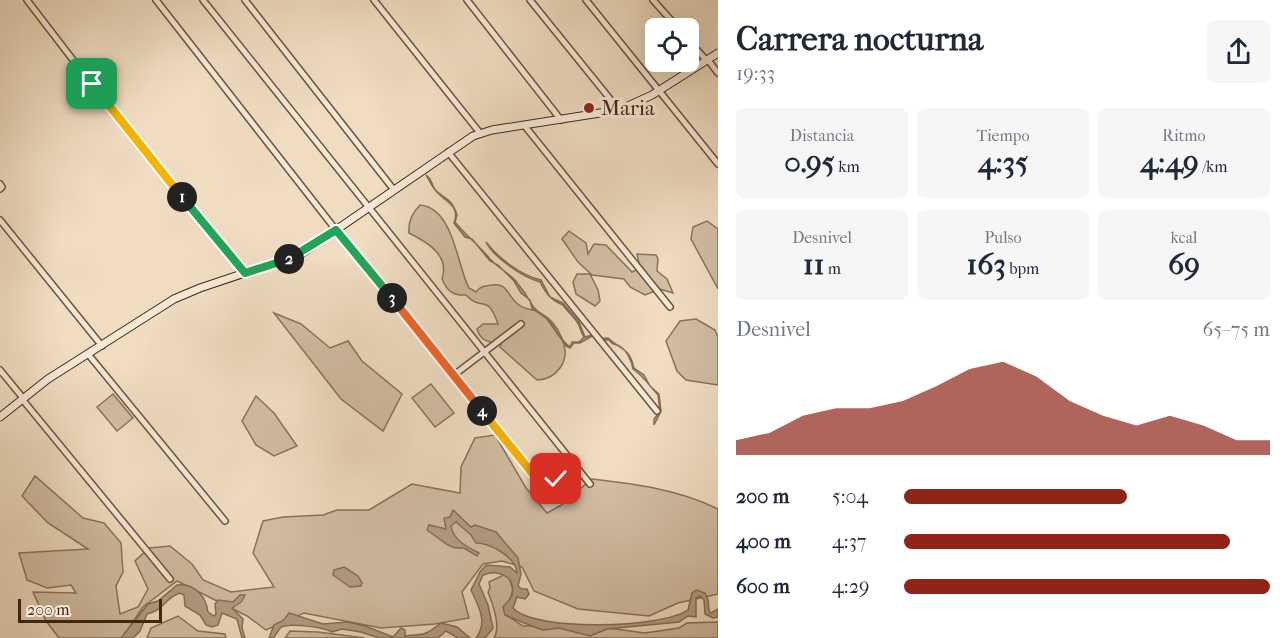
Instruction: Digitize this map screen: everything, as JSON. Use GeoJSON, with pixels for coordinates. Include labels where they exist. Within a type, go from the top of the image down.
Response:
{"type":"FeatureCollection","features":[{"type":"Feature","properties":{"kind":"main road"},"geometry":{"type":"LineString","coordinates":[[1,414],[88,354],[184,294],[292,258],[448,152],[480,133],[619,110],[659,91],[718,53]]}},
{"type":"Feature","properties":{"kind":"street"},"geometry":{"type":"LineString","coordinates":[[27,0],[140,146],[245,273]]}},
{"type":"Feature","properties":{"kind":"street"},"geometry":{"type":"LineString","coordinates":[[156,0],[336,230],[541,484],[556,479],[569,459]]}},
{"type":"Feature","properties":{"kind":"street"},"geometry":{"type":"LineString","coordinates":[[202,0],[590,484]]}},
{"type":"Feature","properties":{"kind":"street"},"geometry":{"type":"LineString","coordinates":[[245,0],[394,189]]}},
{"type":"Feature","properties":{"kind":"street"},"geometry":{"type":"LineString","coordinates":[[374,0],[480,133]]}},
{"type":"Feature","properties":{"kind":"street"},"geometry":{"type":"LineString","coordinates":[[467,0],[561,120]]}},
{"type":"Feature","properties":{"kind":"street"},"geometry":{"type":"LineString","coordinates":[[530,0],[619,110]]}},
{"type":"Feature","properties":{"kind":"street"},"geometry":{"type":"LineString","coordinates":[[586,0],[718,164]]}},
{"type":"Feature","properties":{"kind":"street"},"geometry":{"type":"LineString","coordinates":[[653,0],[669,18]]}},
{"type":"Feature","properties":{"kind":"street"},"geometry":{"type":"LineString","coordinates":[[699,52],[718,73]]}},
{"type":"Feature","properties":{"kind":"street"},"geometry":{"type":"LineString","coordinates":[[524,125],[670,307]]}},
{"type":"Feature","properties":{"kind":"street"},"geometry":{"type":"LineString","coordinates":[[448,152],[657,411]]}},
{"type":"Feature","properties":{"kind":"street"},"geometry":{"type":"LineString","coordinates":[[0,184],[2,187],[0,189]]}},
{"type":"Feature","properties":{"kind":"street"},"geometry":{"type":"LineString","coordinates":[[0,220],[102,346]]}},
{"type":"Feature","properties":{"kind":"street"},"geometry":{"type":"LineString","coordinates":[[454,375],[521,324]]}},
{"type":"Feature","properties":{"kind":"street"},"geometry":{"type":"LineString","coordinates":[[88,354],[225,521]]}},
{"type":"Feature","properties":{"kind":"street"},"geometry":{"type":"LineString","coordinates":[[0,370],[170,579]]}},
{"type":"Feature","properties":{"kind":"shaded area"},"geometry":{"type":"Polygon","coordinates":[[[437,191],[452,204],[457,215],[455,222],[471,239],[465,237],[454,223],[456,217],[453,208],[437,191]]]}},
{"type":"Feature","properties":{"kind":"shaded area"},"geometry":{"type":"Polygon","coordinates":[[[420,205],[440,216],[447,227],[469,288],[476,292],[485,286],[501,286],[519,305],[538,312],[553,323],[562,337],[565,354],[564,361],[555,373],[537,380],[500,347],[501,345],[481,336],[477,329],[483,324],[498,324],[491,308],[477,303],[466,295],[457,295],[448,290],[442,279],[444,271],[440,256],[429,245],[409,233],[411,218],[420,205]]]}},
{"type":"Feature","properties":{"kind":"shaded area"},"geometry":{"type":"Polygon","coordinates":[[[707,221],[718,229],[718,289],[691,239],[693,227],[707,221]]]}},
{"type":"Feature","properties":{"kind":"shaded area"},"geometry":{"type":"Polygon","coordinates":[[[569,231],[586,243],[588,254],[594,244],[606,245],[632,272],[640,268],[637,254],[656,255],[657,271],[667,279],[673,293],[660,289],[645,295],[630,287],[624,279],[592,275],[578,262],[562,239],[569,231]]]}},
{"type":"Feature","properties":{"kind":"shaded area"},"geometry":{"type":"Polygon","coordinates":[[[486,242],[511,266],[526,275],[541,280],[550,297],[540,282],[526,276],[510,266],[486,242]]]}},
{"type":"Feature","properties":{"kind":"shaded area"},"geometry":{"type":"Polygon","coordinates":[[[503,270],[515,280],[529,299],[521,293],[514,281],[503,270]]]}},
{"type":"Feature","properties":{"kind":"shaded area"},"geometry":{"type":"Polygon","coordinates":[[[577,274],[590,274],[598,290],[600,301],[595,306],[576,294],[573,282],[577,274]]]}},
{"type":"Feature","properties":{"kind":"shaded area"},"geometry":{"type":"Polygon","coordinates":[[[550,297],[563,303],[579,322],[585,337],[592,335],[598,339],[608,338],[617,345],[609,340],[597,340],[592,336],[580,343],[574,343],[570,348],[561,339],[570,347],[572,342],[579,342],[584,337],[578,324],[563,305],[550,297]]]}},
{"type":"Feature","properties":{"kind":"shaded area"},"geometry":{"type":"Polygon","coordinates":[[[530,302],[548,319],[560,338],[547,319],[532,308],[530,302]]]}},
{"type":"Feature","properties":{"kind":"shaded area"},"geometry":{"type":"Polygon","coordinates":[[[274,313],[301,324],[330,348],[348,341],[362,361],[402,394],[383,431],[341,399],[274,313]]]}},
{"type":"Feature","properties":{"kind":"shaded area"},"geometry":{"type":"Polygon","coordinates":[[[696,319],[715,330],[718,337],[718,385],[686,380],[677,371],[666,341],[680,321],[696,319]]]}},
{"type":"Feature","properties":{"kind":"shaded area"},"geometry":{"type":"Polygon","coordinates":[[[624,349],[630,356],[634,368],[644,375],[649,385],[633,369],[624,349]]]}},
{"type":"Feature","properties":{"kind":"shaded area"},"geometry":{"type":"Polygon","coordinates":[[[431,384],[454,413],[435,427],[412,398],[431,384]]]}},
{"type":"Feature","properties":{"kind":"shaded area"},"geometry":{"type":"Polygon","coordinates":[[[651,387],[659,394],[661,411],[654,425],[654,419],[660,412],[658,395],[651,387]]]}},
{"type":"Feature","properties":{"kind":"shaded area"},"geometry":{"type":"Polygon","coordinates":[[[113,394],[133,418],[117,431],[97,407],[113,394]]]}},
{"type":"Feature","properties":{"kind":"shaded area"},"geometry":{"type":"Polygon","coordinates":[[[256,396],[274,413],[297,446],[274,456],[256,445],[242,421],[256,396]]]}},
{"type":"Feature","properties":{"kind":"shaded area"},"geometry":{"type":"Polygon","coordinates":[[[495,435],[526,488],[547,513],[565,503],[591,479],[640,485],[672,492],[718,509],[718,594],[678,603],[649,616],[578,609],[534,591],[522,567],[502,561],[483,564],[462,592],[469,618],[435,624],[381,628],[304,613],[266,630],[247,616],[177,581],[143,607],[122,638],[59,638],[46,621],[33,592],[76,593],[71,585],[47,588],[27,580],[19,553],[88,549],[48,523],[22,496],[35,476],[83,518],[104,523],[121,543],[123,572],[116,586],[120,614],[138,607],[148,589],[135,561],[149,548],[170,546],[192,564],[203,580],[231,592],[274,587],[253,553],[263,521],[283,517],[323,515],[337,510],[369,510],[412,484],[460,493],[461,467],[475,438],[495,435]]]}},
{"type":"Feature","properties":{"kind":"shaded area"},"geometry":{"type":"Polygon","coordinates":[[[453,510],[471,527],[475,525],[496,532],[518,558],[521,574],[518,586],[527,589],[529,594],[525,599],[517,597],[513,608],[526,616],[571,624],[627,624],[653,621],[688,610],[692,593],[696,590],[705,593],[709,611],[711,613],[718,609],[718,617],[713,618],[705,614],[704,600],[700,596],[696,598],[696,617],[688,616],[679,622],[607,629],[590,636],[559,628],[543,630],[505,615],[503,607],[510,599],[513,588],[505,576],[489,573],[483,575],[479,584],[488,605],[493,628],[485,638],[476,638],[480,632],[482,620],[471,590],[480,572],[486,565],[510,567],[517,573],[516,567],[507,556],[495,548],[476,543],[471,535],[456,522],[451,526],[452,531],[465,546],[479,553],[477,556],[464,548],[448,545],[427,530],[429,525],[446,529],[444,518],[450,517],[453,510]]]}},
{"type":"Feature","properties":{"kind":"shaded area"},"geometry":{"type":"Polygon","coordinates":[[[344,567],[358,576],[362,583],[361,586],[350,587],[333,575],[334,570],[344,567]]]}},
{"type":"Feature","properties":{"kind":"shaded area"},"geometry":{"type":"Polygon","coordinates":[[[508,573],[513,590],[505,614],[523,626],[585,625],[645,633],[679,628],[687,623],[718,622],[718,638],[494,638],[497,628],[488,592],[489,582],[508,573]]]}},
{"type":"Feature","properties":{"kind":"shaded area"},"geometry":{"type":"Polygon","coordinates":[[[177,585],[194,588],[205,601],[208,612],[214,616],[216,614],[215,604],[218,600],[233,602],[240,595],[245,595],[241,602],[232,608],[243,619],[242,628],[245,638],[242,638],[237,619],[222,613],[218,625],[212,627],[206,625],[200,615],[185,606],[184,595],[180,593],[158,610],[147,614],[140,631],[133,638],[121,638],[148,604],[158,601],[177,585]]]}},
{"type":"Feature","properties":{"kind":"shaded area"},"geometry":{"type":"Polygon","coordinates":[[[289,613],[323,624],[348,622],[393,637],[401,628],[405,630],[405,636],[417,635],[428,632],[441,623],[457,627],[470,638],[458,638],[446,631],[438,638],[379,638],[342,629],[332,632],[315,627],[292,625],[281,627],[274,637],[269,638],[274,625],[284,620],[289,613]]]}},
{"type":"Feature","properties":{"kind":"shaded area"},"geometry":{"type":"Polygon","coordinates":[[[178,616],[198,631],[225,634],[226,638],[147,638],[151,628],[178,616]]]}},
{"type":"Feature","properties":{"kind":"shaded area"},"geometry":{"type":"Polygon","coordinates":[[[290,631],[318,632],[365,638],[285,638],[290,631]]]}},
{"type":"Feature","properties":{"kind":"place","name":"Maria"},"geometry":{"type":"Point","coordinates":[589,108]}},
{"type":"Feature","properties":{"kind":"route"},"geometry":{"type":"LineString","coordinates":[[92,84],[245,273],[292,258],[336,230],[541,484],[551,483],[556,479]]}}]}
